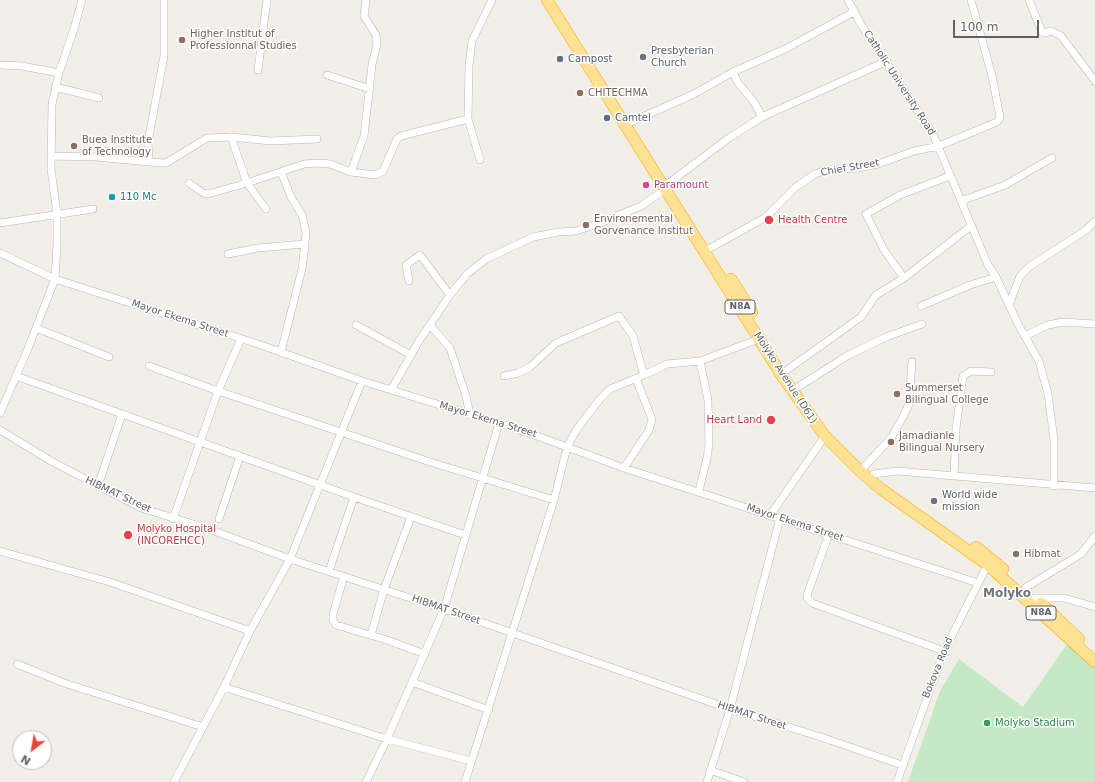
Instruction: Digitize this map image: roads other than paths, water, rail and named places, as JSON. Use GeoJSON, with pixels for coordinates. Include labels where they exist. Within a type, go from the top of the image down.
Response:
{"type":"FeatureCollection","features":[{"type":"Feature","properties":{"kind":"highway","name":"Molyko Avenue (D61)"},"geometry":{"type":"LineString","coordinates":[[547,0],[707,249],[798,387],[829,430],[874,474],[989,562]]}},
{"type":"Feature","properties":{"kind":"highway","name":"Molyko Avenue (D61)"},"geometry":{"type":"LineString","coordinates":[[554,0],[631,122],[667,186]]}},
{"type":"Feature","properties":{"kind":"highway","name":"Molyko Avenue (D61)"},"geometry":{"type":"LineString","coordinates":[[707,249],[759,339],[792,392],[825,436],[861,472],[881,489],[989,562]]}},
{"type":"Feature","properties":{"kind":"highway","name":"N8A"},"geometry":{"type":"LineString","coordinates":[[989,562],[1025,588],[1095,653]]}},
{"type":"Feature","properties":{"kind":"highway","name":"N8A"},"geometry":{"type":"LineString","coordinates":[[989,562],[1095,662]]}},
{"type":"Feature","properties":{"kind":"street"},"geometry":{"type":"LineString","coordinates":[[0,413],[55,280],[58,251],[57,214],[51,169],[52,104],[59,73],[82,0]]}},
{"type":"Feature","properties":{"kind":"street"},"geometry":{"type":"LineString","coordinates":[[149,162],[148,142],[164,56],[164,0]]}},
{"type":"Feature","properties":{"kind":"street"},"geometry":{"type":"LineString","coordinates":[[258,70],[267,0]]}},
{"type":"Feature","properties":{"kind":"street"},"geometry":{"type":"LineString","coordinates":[[351,172],[364,136],[378,39],[365,20],[366,0]]}},
{"type":"Feature","properties":{"kind":"street"},"geometry":{"type":"LineString","coordinates":[[480,160],[468,119],[469,65],[472,41],[492,0]]}},
{"type":"Feature","properties":{"kind":"street","name":"Catholic University Road"},"geometry":{"type":"LineString","coordinates":[[848,0],[854,12],[923,117],[939,146],[970,226],[988,265],[996,277],[1039,361],[1048,394],[1054,446],[1054,486]]}},
{"type":"Feature","properties":{"kind":"street","name":"Chief Street"},"geometry":{"type":"LineString","coordinates":[[707,249],[766,217],[799,184],[824,170],[858,168],[878,164],[914,151],[939,146],[999,120],[992,76],[971,0]]}},
{"type":"Feature","properties":{"kind":"street"},"geometry":{"type":"LineString","coordinates":[[1029,0],[1042,32],[1044,34],[1052,31],[1061,36],[1095,81]]}},
{"type":"Feature","properties":{"kind":"street"},"geometry":{"type":"LineString","coordinates":[[631,122],[694,94],[733,72],[785,49],[854,12]]}},
{"type":"Feature","properties":{"kind":"street"},"geometry":{"type":"LineString","coordinates":[[391,390],[411,355],[450,295],[473,269],[505,249],[533,237],[558,232],[576,231],[641,206],[723,142],[762,117],[887,61]]}},
{"type":"Feature","properties":{"kind":"street"},"geometry":{"type":"LineString","coordinates":[[0,65],[22,66],[59,73]]}},
{"type":"Feature","properties":{"kind":"street"},"geometry":{"type":"LineString","coordinates":[[733,72],[738,83],[754,102],[762,117]]}},
{"type":"Feature","properties":{"kind":"street"},"geometry":{"type":"LineString","coordinates":[[327,75],[370,89]]}},
{"type":"Feature","properties":{"kind":"street"},"geometry":{"type":"LineString","coordinates":[[55,87],[99,98]]}},
{"type":"Feature","properties":{"kind":"street"},"geometry":{"type":"LineString","coordinates":[[189,183],[203,193],[208,194],[304,164],[319,162],[330,164],[351,172],[375,175],[383,171],[397,139],[401,136],[468,119]]}},
{"type":"Feature","properties":{"kind":"street"},"geometry":{"type":"LineString","coordinates":[[231,137],[247,183],[266,209]]}},
{"type":"Feature","properties":{"kind":"street"},"geometry":{"type":"LineString","coordinates":[[51,156],[96,157],[166,163],[207,138],[231,137],[271,141],[317,139]]}},
{"type":"Feature","properties":{"kind":"street"},"geometry":{"type":"LineString","coordinates":[[961,201],[1005,185],[1052,158]]}},
{"type":"Feature","properties":{"kind":"street"},"geometry":{"type":"LineString","coordinates":[[281,172],[291,197],[302,214],[306,232],[302,269],[281,352]]}},
{"type":"Feature","properties":{"kind":"street"},"geometry":{"type":"LineString","coordinates":[[904,278],[884,250],[866,214],[900,195],[950,176]]}},
{"type":"Feature","properties":{"kind":"street"},"geometry":{"type":"LineString","coordinates":[[0,223],[94,209]]}},
{"type":"Feature","properties":{"kind":"street"},"geometry":{"type":"LineString","coordinates":[[1009,305],[1020,276],[1029,267],[1086,230],[1095,221]]}},
{"type":"Feature","properties":{"kind":"street"},"geometry":{"type":"LineString","coordinates":[[787,370],[861,317],[876,295],[904,278],[970,226]]}},
{"type":"Feature","properties":{"kind":"street"},"geometry":{"type":"LineString","coordinates":[[228,254],[258,248],[305,244]]}},
{"type":"Feature","properties":{"kind":"street","name":"Mayor Ekema Street"},"geometry":{"type":"LineString","coordinates":[[0,253],[55,280],[281,352],[362,381],[499,423],[624,468],[771,514],[978,583]]}},
{"type":"Feature","properties":{"kind":"street"},"geometry":{"type":"LineString","coordinates":[[409,282],[406,265],[420,255],[450,295]]}},
{"type":"Feature","properties":{"kind":"street"},"geometry":{"type":"LineString","coordinates":[[921,306],[970,285],[996,277]]}},
{"type":"Feature","properties":{"kind":"street"},"geometry":{"type":"LineString","coordinates":[[504,376],[518,373],[530,367],[556,343],[619,316],[633,336],[644,375]]}},
{"type":"Feature","properties":{"kind":"street"},"geometry":{"type":"LineString","coordinates":[[1025,336],[1048,325],[1063,322],[1095,324]]}},
{"type":"Feature","properties":{"kind":"street"},"geometry":{"type":"LineString","coordinates":[[798,387],[846,356],[886,337],[922,324]]}},
{"type":"Feature","properties":{"kind":"street"},"geometry":{"type":"LineString","coordinates":[[356,325],[411,355]]}},
{"type":"Feature","properties":{"kind":"street"},"geometry":{"type":"LineString","coordinates":[[430,325],[450,348],[466,396],[470,415]]}},
{"type":"Feature","properties":{"kind":"street"},"geometry":{"type":"LineString","coordinates":[[36,328],[109,357]]}},
{"type":"Feature","properties":{"kind":"street"},"geometry":{"type":"LineString","coordinates":[[173,519],[218,391],[241,339]]}},
{"type":"Feature","properties":{"kind":"street"},"geometry":{"type":"LineString","coordinates":[[465,782],[489,710],[554,500],[567,447],[577,429],[600,399],[610,389],[636,379],[667,364],[700,361],[759,339]]}},
{"type":"Feature","properties":{"kind":"street"},"geometry":{"type":"LineString","coordinates":[[698,491],[708,458],[709,437],[708,400],[700,361]]}},
{"type":"Feature","properties":{"kind":"street"},"geometry":{"type":"LineString","coordinates":[[865,466],[891,438],[909,404],[912,362]]}},
{"type":"Feature","properties":{"kind":"street"},"geometry":{"type":"LineString","coordinates":[[149,366],[341,433],[554,500]]}},
{"type":"Feature","properties":{"kind":"street"},"geometry":{"type":"LineString","coordinates":[[954,476],[956,429],[963,376],[971,371],[991,372]]}},
{"type":"Feature","properties":{"kind":"street"},"geometry":{"type":"LineString","coordinates":[[16,376],[199,442],[322,484],[354,497],[465,535]]}},
{"type":"Feature","properties":{"kind":"street"},"geometry":{"type":"LineString","coordinates":[[624,468],[649,430],[652,419],[636,379]]}},
{"type":"Feature","properties":{"kind":"street"},"geometry":{"type":"LineString","coordinates":[[174,782],[224,687],[250,631],[290,559],[322,484],[362,381]]}},
{"type":"Feature","properties":{"kind":"street"},"geometry":{"type":"LineString","coordinates":[[98,486],[122,414]]}},
{"type":"Feature","properties":{"kind":"street"},"geometry":{"type":"LineString","coordinates":[[366,782],[387,739],[444,609],[499,423]]}},
{"type":"Feature","properties":{"kind":"street","name":"HIBMAT Street"},"geometry":{"type":"LineString","coordinates":[[0,430],[51,461],[141,508],[206,528],[290,559],[512,632],[730,709],[821,737],[902,765]]}},
{"type":"Feature","properties":{"kind":"street"},"geometry":{"type":"LineString","coordinates":[[771,514],[825,436]]}},
{"type":"Feature","properties":{"kind":"street"},"geometry":{"type":"LineString","coordinates":[[219,519],[240,456]]}},
{"type":"Feature","properties":{"kind":"street"},"geometry":{"type":"LineString","coordinates":[[874,474],[897,471],[1054,486],[1095,488]]}},
{"type":"Feature","properties":{"kind":"street"},"geometry":{"type":"LineString","coordinates":[[329,571],[354,497]]}},
{"type":"Feature","properties":{"kind":"street"},"geometry":{"type":"LineString","coordinates":[[370,635],[384,589],[411,517]]}},
{"type":"Feature","properties":{"kind":"street"},"geometry":{"type":"LineString","coordinates":[[707,782],[730,709],[780,518]]}},
{"type":"Feature","properties":{"kind":"street"},"geometry":{"type":"LineString","coordinates":[[829,534],[807,598],[812,603],[944,651]]}},
{"type":"Feature","properties":{"kind":"street"},"geometry":{"type":"LineString","coordinates":[[1025,588],[1081,554],[1095,536]]}},
{"type":"Feature","properties":{"kind":"street"},"geometry":{"type":"LineString","coordinates":[[0,551],[110,582],[250,631]]}},
{"type":"Feature","properties":{"kind":"street","name":"Bokova Road"},"geometry":{"type":"LineString","coordinates":[[896,782],[944,651],[989,562]]}},
{"type":"Feature","properties":{"kind":"street"},"geometry":{"type":"LineString","coordinates":[[344,576],[333,614],[333,620],[336,625],[425,654]]}},
{"type":"Feature","properties":{"kind":"street"},"geometry":{"type":"LineString","coordinates":[[1035,598],[1064,598],[1095,607]]}},
{"type":"Feature","properties":{"kind":"street"},"geometry":{"type":"LineString","coordinates":[[17,664],[64,683],[203,727]]}},
{"type":"Feature","properties":{"kind":"street"},"geometry":{"type":"LineString","coordinates":[[412,682],[489,710]]}},
{"type":"Feature","properties":{"kind":"street"},"geometry":{"type":"LineString","coordinates":[[224,687],[387,739],[471,761]]}},
{"type":"Feature","properties":{"kind":"street"},"geometry":{"type":"LineString","coordinates":[[710,770],[744,782]]}},
{"type":"Feature","properties":{"kind":"place","name":"Higher Institut of Professionnal Studies"},"geometry":{"type":"Point","coordinates":[182,40]}},
{"type":"Feature","properties":{"kind":"place","name":"Presbyterian Church"},"geometry":{"type":"Point","coordinates":[643,57]}},
{"type":"Feature","properties":{"kind":"place","name":"Campost"},"geometry":{"type":"Point","coordinates":[560,59]}},
{"type":"Feature","properties":{"kind":"place","name":"CHITECHMA"},"geometry":{"type":"Point","coordinates":[580,93]}},
{"type":"Feature","properties":{"kind":"place","name":"Camtel"},"geometry":{"type":"Point","coordinates":[607,118]}},
{"type":"Feature","properties":{"kind":"place","name":"Buea Institute of Technology"},"geometry":{"type":"Point","coordinates":[74,146]}},
{"type":"Feature","properties":{"kind":"place","name":"Paramount"},"geometry":{"type":"Point","coordinates":[646,185]}},
{"type":"Feature","properties":{"kind":"place","name":"110 Mc"},"geometry":{"type":"Point","coordinates":[112,197]}},
{"type":"Feature","properties":{"kind":"place","name":"Health Centre"},"geometry":{"type":"Point","coordinates":[769,220]}},
{"type":"Feature","properties":{"kind":"place","name":"Environemental Gorvenance Institut"},"geometry":{"type":"Point","coordinates":[586,225]}},
{"type":"Feature","properties":{"kind":"place","name":"Summerset Bilingual College"},"geometry":{"type":"Point","coordinates":[897,394]}},
{"type":"Feature","properties":{"kind":"place","name":"Heart Land"},"geometry":{"type":"Point","coordinates":[771,420]}},
{"type":"Feature","properties":{"kind":"place","name":"Jamadianle Bilingual Nursery"},"geometry":{"type":"Point","coordinates":[891,442]}},
{"type":"Feature","properties":{"kind":"place","name":"World wide mission"},"geometry":{"type":"Point","coordinates":[934,501]}},
{"type":"Feature","properties":{"kind":"place","name":"Molyko Hospital (INCOREHCC)"},"geometry":{"type":"Point","coordinates":[128,535]}},
{"type":"Feature","properties":{"kind":"place","name":"Hibmat"},"geometry":{"type":"Point","coordinates":[1016,554]}},
{"type":"Feature","properties":{"kind":"place","name":"Molyko Stadium"},"geometry":{"type":"Point","coordinates":[987,723]}},
{"type":"Feature","properties":{"kind":"district","name":"Molyko"},"geometry":{"type":"Point","coordinates":[1007,594]}}]}
